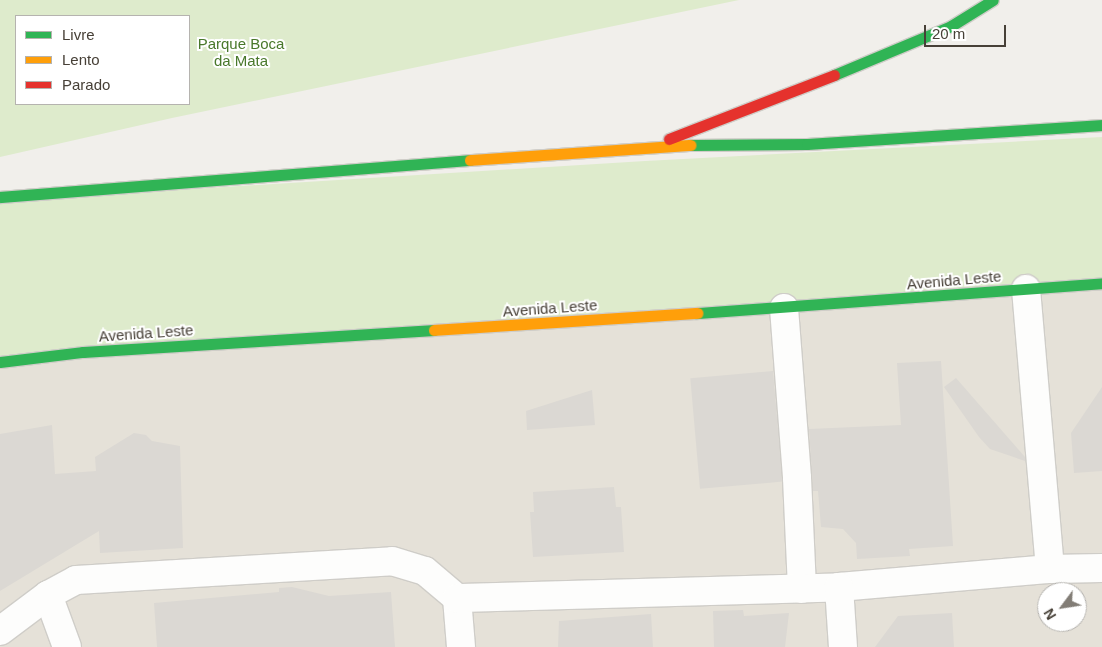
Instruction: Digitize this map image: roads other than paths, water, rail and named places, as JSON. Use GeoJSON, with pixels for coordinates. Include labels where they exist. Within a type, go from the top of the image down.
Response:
{"type":"FeatureCollection","features":[{"type":"Feature","properties":{"kind":"main road"},"geometry":{"type":"LineString","coordinates":[[648,146],[802,90],[951,26],[993,0]]}},
{"type":"Feature","properties":{"kind":"main road"},"geometry":{"type":"LineString","coordinates":[[0,197],[648,146],[807,144],[1102,124]]}},
{"type":"Feature","properties":{"kind":"main road","name":"Avenida Leste"},"geometry":{"type":"LineString","coordinates":[[0,362],[83,352],[784,308],[1102,283]]}},
{"type":"Feature","properties":{"kind":"street"},"geometry":{"type":"LineString","coordinates":[[1026,289],[1050,569]]}},
{"type":"Feature","properties":{"kind":"street"},"geometry":{"type":"LineString","coordinates":[[784,308],[798,478],[802,589]]}},
{"type":"Feature","properties":{"kind":"street"},"geometry":{"type":"LineString","coordinates":[[0,631],[48,595],[76,580],[392,561],[425,571],[457,598],[802,589],[1050,569],[1102,568]]}},
{"type":"Feature","properties":{"kind":"street"},"geometry":{"type":"LineString","coordinates":[[839,587],[843,647]]}},
{"type":"Feature","properties":{"kind":"street"},"geometry":{"type":"LineString","coordinates":[[48,595],[67,647]]}},
{"type":"Feature","properties":{"kind":"street"},"geometry":{"type":"LineString","coordinates":[[457,598],[461,647]]}},
{"type":"Feature","properties":{"kind":"park label","name":"Parque Boca da Mata"},"geometry":{"type":"Point","coordinates":[241,52]}}]}
